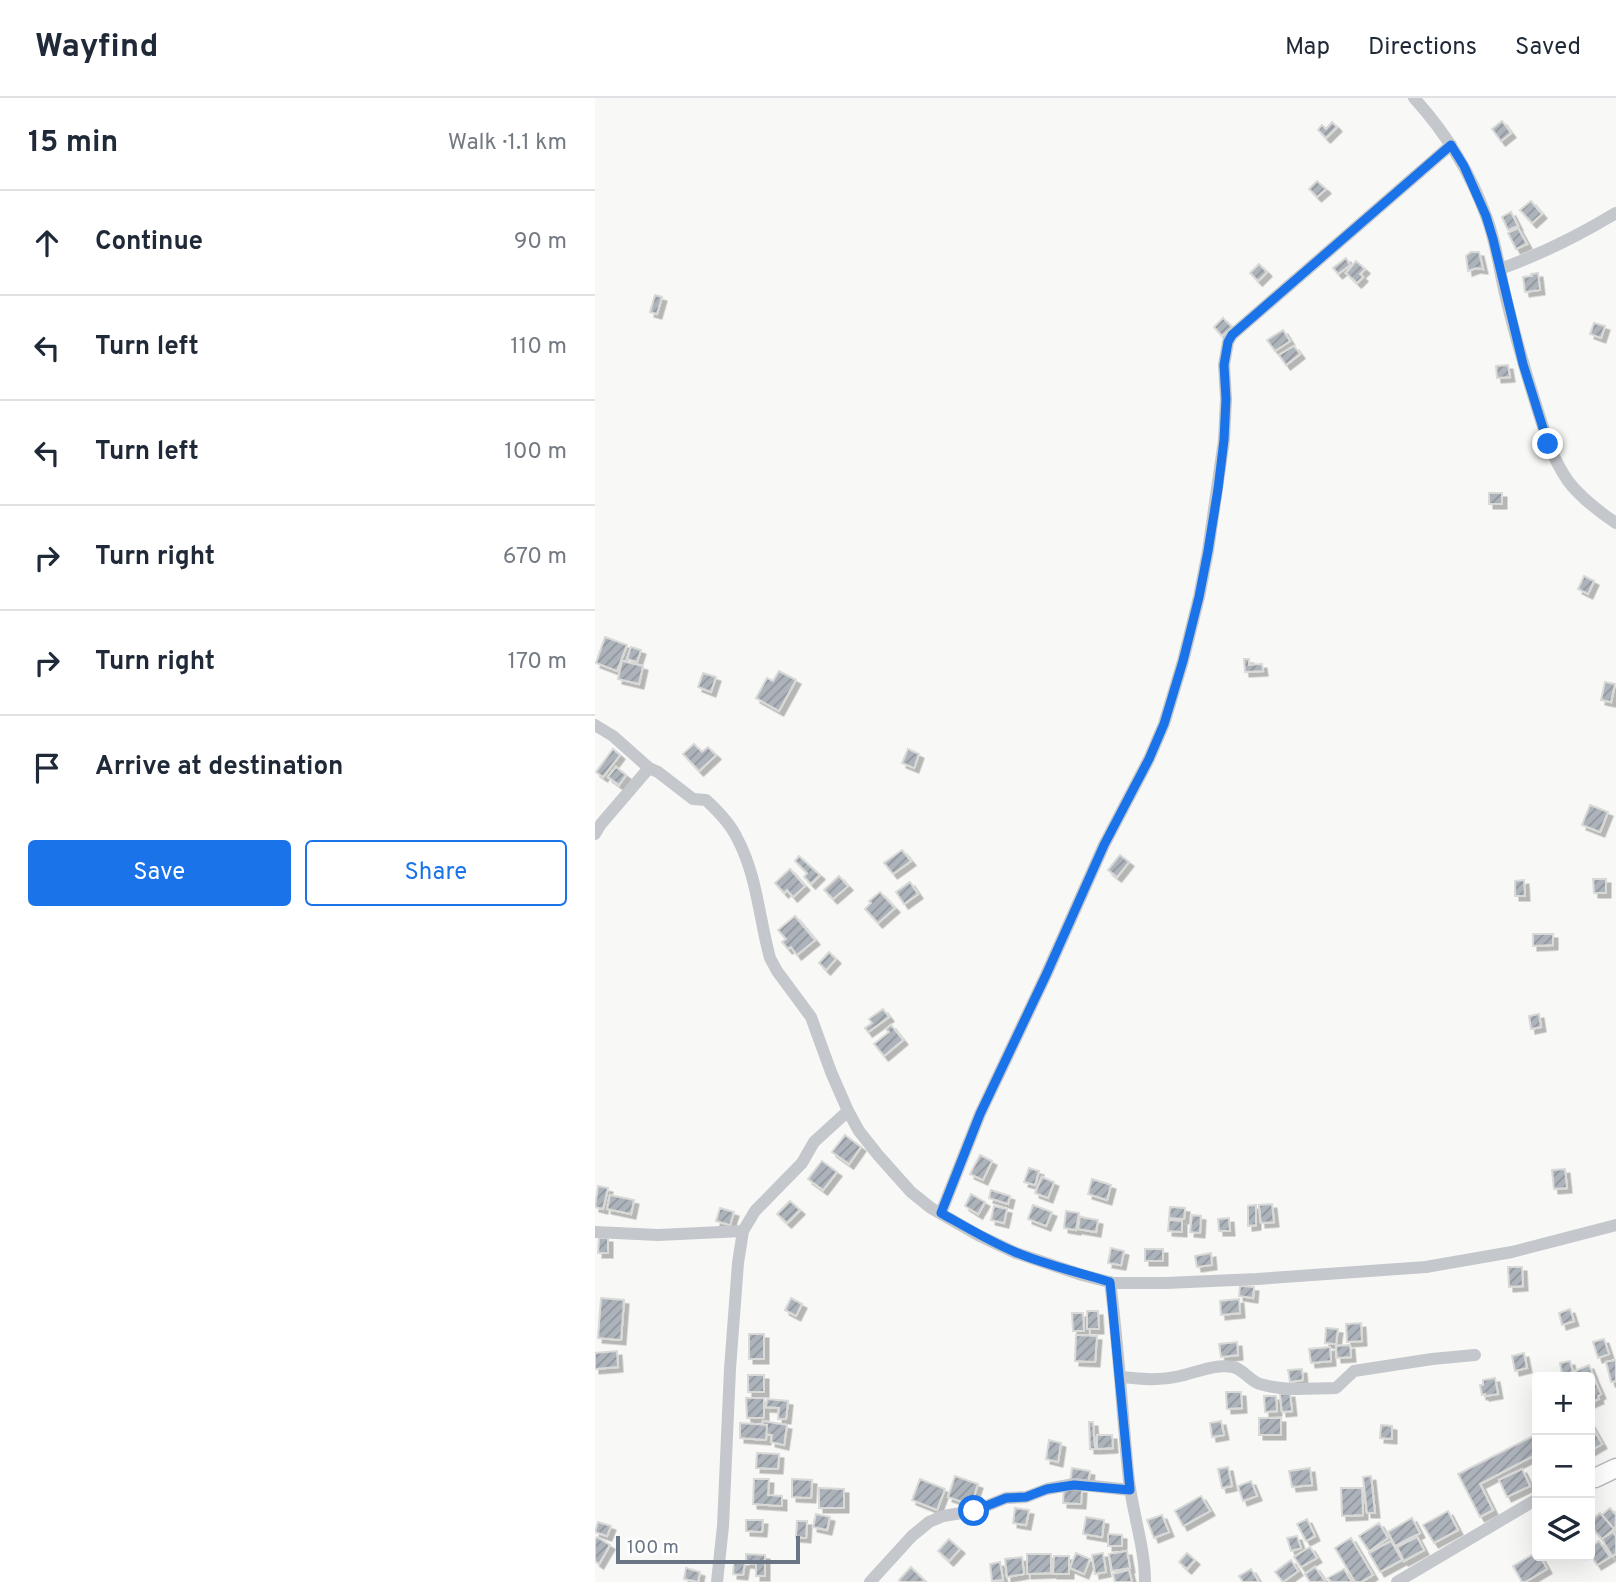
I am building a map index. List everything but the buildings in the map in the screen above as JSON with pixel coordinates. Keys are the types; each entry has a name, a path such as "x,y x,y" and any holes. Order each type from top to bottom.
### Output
{"main road":[{"path":"1595,1478 1616,1468"},
{"path":"1595,1480 1616,1486"}],"street":[{"path":"1414,98 1430,115 1464,166 1486,216 1523,364 1556,461 1576,491 1616,523"},
{"path":"941,1213 980,1114 1104,845 1149,759 1164,724 1199,597 1218,489 1224,440 1224,365 1228,342 1232,335 1451,145"},
{"path":"1500,269 1565,243 1616,213"},
{"path":"595,725 693,799 706,800 725,819 737,837 756,891 771,958 777,971 811,1017 831,1072 859,1131 893,1174 919,1200 978,1235 1016,1253 1111,1283 1166,1283 1426,1267 1512,1252 1616,1225"},
{"path":"595,834 649,768"},
{"path":"717,1582 723,1526 730,1368 743,1231 755,1211 802,1163 814,1142 848,1111"},
{"path":"595,1232 657,1235 743,1231"},
{"path":"1111,1283 1130,1490 1145,1582"},
{"path":"1120,1377 1163,1379 1199,1369 1237,1367 1256,1383 1287,1390 1336,1388 1354,1371 1475,1354"},
{"path":"870,1582 912,1536 929,1522 943,1516 974,1511 1006,1498 1026,1497 1047,1489 1074,1485 1130,1490"},
{"path":"1397,1582 1532,1502"}],"route":[{"path":"974,1511 1006,1498 1026,1497 1047,1489 1074,1485 1130,1490 1110,1282 1016,1253 941,1213 980,1114 1104,845 1149,759 1164,724 1199,597 1218,489 1224,440 1224,365 1228,342 1232,335 1451,145 1464,166 1486,216 1523,364 1548,444"}]}
